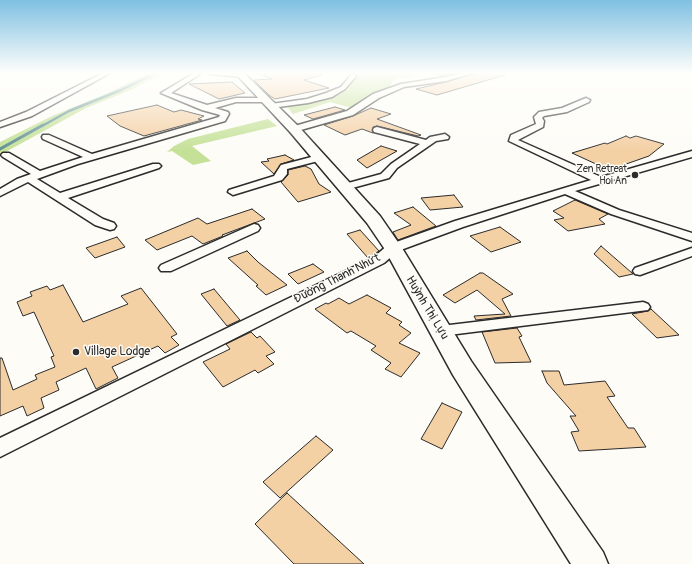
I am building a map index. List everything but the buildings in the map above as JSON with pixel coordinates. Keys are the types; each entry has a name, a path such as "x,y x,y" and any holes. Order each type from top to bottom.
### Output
{"street":[{"path":"0,125 30,114 59,98"},
{"path":"0,193 34,177 91,157 222,119 226,115 179,98"},
{"name":"Huỳnh Thị Lựu","path":"264,98 294,129 374,220 393,248 466,374 591,564"},
{"path":"205,108 236,100 268,103 308,101 317,98"},
{"path":"294,129 350,113 372,98"},
{"path":"586,100 564,110 542,114 538,117 540,125 514,137 513,141 600,180"},
{"path":"377,130 427,143"},
{"path":"46,137 91,157"},
{"path":"346,187 385,176 394,166 433,139 446,137"},
{"name":"Đường Thanh Nhứt","path":"0,448 379,260 393,248 458,224 566,192 600,180 692,154"},
{"path":"6,155 59,197 99,222 110,226"},
{"path":"233,192 278,178 282,174 282,168 284,167 319,158"},
{"path":"59,197 156,166"},
{"path":"566,192 615,212 692,237"},
{"path":"166,268 254,228"},
{"path":"640,271 692,252"},
{"path":"441,331 643,307"}],"green space":[{"path":"95,98 110,98 86,108 0,155 0,142 52,116"},
{"path":"315,98 372,98 361,105 349,107 330,102 293,114 285,104"},
{"path":"268,119 277,126 192,146 211,161 193,165 172,151 167,152 174,146 188,139"}],"waterway":[{"path":"42,126 69,111 100,98"},
{"path":"0,149 43,125"}],"place":[{"name":"Zen Retreat Hoi An","path":"635,175"},
{"name":"Village Lodge","path":"76,352"}]}
